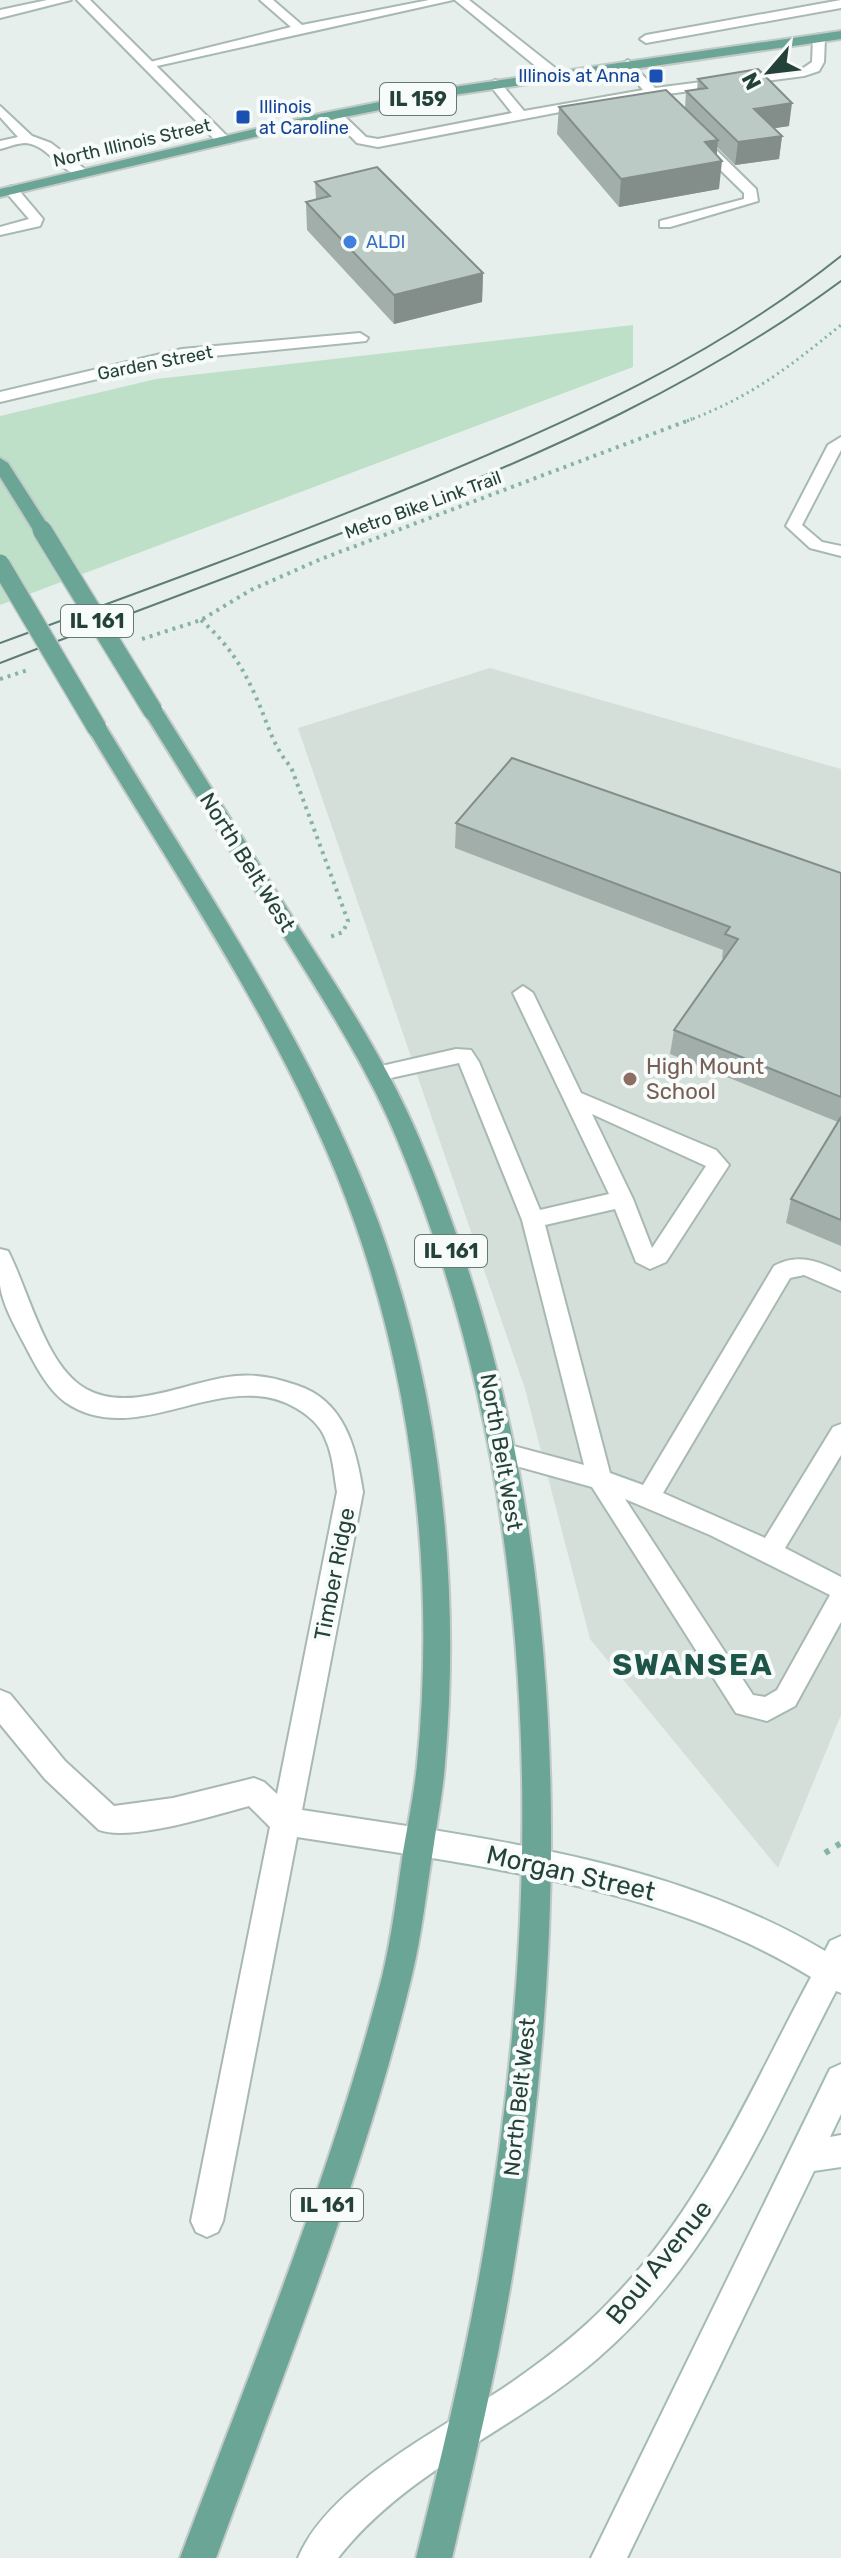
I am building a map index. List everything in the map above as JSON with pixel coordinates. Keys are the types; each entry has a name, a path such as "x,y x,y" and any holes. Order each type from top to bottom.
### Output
{"main road":[{"name":"North Illinois Street","path":"6,191 336,115 495,84 841,35"},
{"name":"North Belt West","path":"0,463 349,1021 377,1074 435,1203 495,1398 523,1575 530,1657 535,1766 530,1989 516,2148 503,2236 465,2429 434,2558"},
{"name":"IL 161","path":"0,564 272,1022 339,1156 388,1294 411,1381 434,1555 436,1676 432,1760 398,1972 348,2146 198,2558"}],"street":[{"path":"0,14 65,0"},
{"path":"83,0 223,140"},
{"path":"461,0 554,74"},
{"name":"Garden Street","path":"0,397 182,354 360,338"},
{"name":"Timber Ridge","path":"0,1258 53,1374 76,1395 101,1407 139,1408 229,1384 275,1386 314,1404 343,1440 350,1492 207,2221"},
{"path":"0,1703 55,1770 109,1820 173,1812 254,1791 284,1821"},
{"name":"Morgan Street","path":"284,1821 535,1860 666,1895 748,1926 837,1967"},
{"name":"Boul Avenue","path":"316,2558 330,2537 394,2479 465,2429 542,2381 624,2311 679,2246 724,2181 837,1967"},
{"path":"609,2558 841,2080"},
{"path":"804,2156 841,2151"}],"lane":[{"path":"266,0 300,29"},
{"path":"148,64 300,29 447,0"},
{"path":"646,39 841,4"},
{"path":"336,115 362,140 378,143 651,92 804,72 815,68 818,62 819,38"},
{"path":"628,64 672,115"},
{"path":"495,84 520,115"},
{"path":"0,110 27,139 46,146 81,173"},
{"path":"665,224 751,201 751,192 694,137"},
{"path":"0,145 27,139"},
{"path":"0,231 35,223 36,219 6,191"},
{"path":"841,442 836,445 794,526 816,545 841,551"},
{"path":"523,993 622,1199 644,1256 650,1260 658,1256 718,1165 709,1156 574,1098"},
{"path":"377,1074 464,1055 469,1062 533,1220 599,1478 745,1705 767,1709 786,1698 841,1598"},
{"path":"533,1220 622,1199"},
{"path":"649,1495 782,1272 791,1265 802,1265 841,1282"},
{"path":"770,1552 841,1434"},
{"path":"506,1454 555,1464 649,1495 841,1589"}],"path":[{"name":"Metro Bike Link Trail","path":"131,642 201,620 282,575 732,404 787,369 841,325"},
{"path":"201,620 224,640 247,676 278,753 291,767 348,921 343,932 302,948"},
{"path":"0,679 30,669"},
{"path":"825,1853 841,1843"}],"shaded area":[{"name":"High Mount School","path":"490,668 841,769 841,1715 778,1868 590,1639 525,1389 298,728"}],"green space":[{"path":"633,325 633,367 0,605 0,416 156,379"}],"building":[{"path":"758,69 792,103 754,109 782,136 738,142 686,91 707,88 698,79"},
{"path":"666,90 718,140 705,142 722,161 621,179 559,107"},
{"path":"377,167 483,273 394,295 306,202 330,196 315,182"},
{"name":"High Mount School","path":"512,758 841,873 841,1097 674,1030 738,939 725,934 730,927 456,823"},
{"path":"841,1117 841,1220 791,1199"}],"tram line":[{"path":"0,643 320,523 535,434 694,355 744,325 841,256"},
{"path":"0,663 337,535 563,441 678,384 788,318 841,281"}],"place":[{"name":"Illinois at Anna","path":"656,76"},
{"name":"Illinois at Caroline","path":"243,117"},
{"name":"ALDI","path":"350,242"},
{"name":"High Mount School","path":"630,1079"}],"district":[{"name":"SWANSEA","path":"693,1665"}]}
